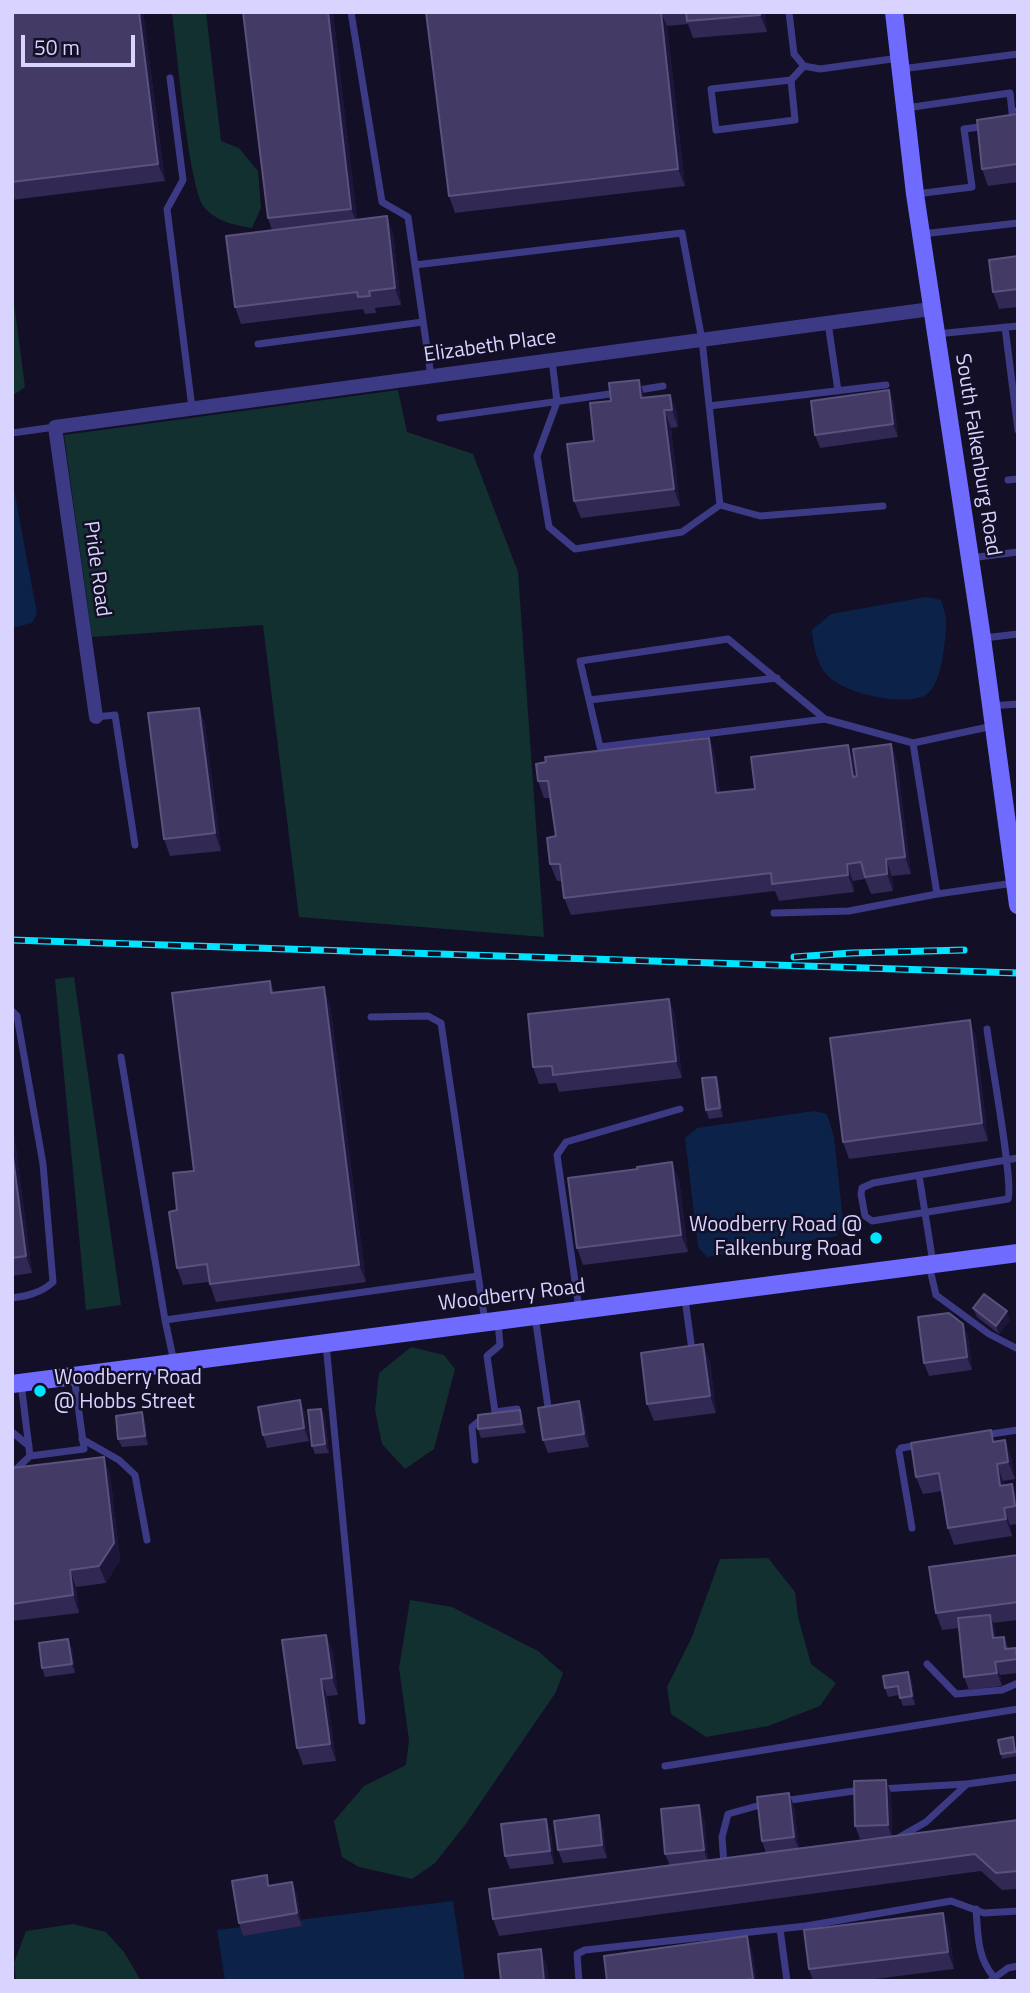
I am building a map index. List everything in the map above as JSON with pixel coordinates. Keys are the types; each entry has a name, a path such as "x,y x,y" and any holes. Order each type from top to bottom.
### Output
{"street":[{"name":"South Falkenburg Road","path":"894,12 915,194 982,638 1018,905"},
{"name":"Elizabeth Place","path":"55,427 931,309"},
{"name":"Pride Road","path":"55,427 96,718"},
{"name":"Woodberry Road","path":"17,1383 1018,1253"}],"lane":[{"path":"351,12 382,202 408,217 431,376"},
{"path":"789,12 794,54 804,66 820,69 1018,54"},
{"path":"791,80 795,120 716,130 711,89 791,80 804,66"},
{"path":"170,78 183,180 167,209 192,409"},
{"path":"906,108 1010,93 1014,122 964,129 972,187 915,194"},
{"path":"921,234 1018,223"},
{"path":"415,265 682,233 702,340 720,505"},
{"path":"258,344 423,322"},
{"path":"828,323 838,391"},
{"path":"935,334 1018,326"},
{"path":"1005,327 1018,430"},
{"path":"552,360 557,402 537,456 549,527 575,549 682,532 720,505"},
{"path":"709,406 886,385"},
{"path":"440,418 663,386"},
{"path":"12,433 55,427"},
{"path":"1008,480 1018,479"},
{"path":"720,505 760,516 883,506"},
{"path":"970,558 1018,552"},
{"path":"982,638 1018,634"},
{"path":"825,719 728,639 580,661 600,747 825,719 913,743 994,726"},
{"path":"589,700 776,678"},
{"path":"991,706 1018,704"},
{"path":"96,718 115,715 135,845"},
{"path":"913,743 937,894"},
{"path":"774,914 849,911 1016,882"},
{"path":"12,1011 17,1016 43,1164 53,1282 28,1296 12,1298"},
{"path":"371,1017 428,1016 441,1023 478,1276 500,1345 487,1356 494,1409 495,1412 517,1409"},
{"path":"987,1028 1006,1160 1010,1192 1007,1199 872,1221 864,1216 861,1194 862,1188 867,1184 1006,1160 1018,1158"},
{"path":"121,1056 174,1363"},
{"path":"579,1310 557,1155 560,1147 566,1142 680,1109"},
{"path":"919,1175 936,1295 989,1334 1018,1349"},
{"path":"165,1320 478,1276"},
{"path":"684,1296 691,1343"},
{"path":"535,1316 548,1407"},
{"path":"326,1343 362,1721"},
{"path":"12,1473 30,1456 84,1449 74,1376"},
{"path":"17,1383 30,1456"},
{"path":"475,1460 472,1427 494,1409"},
{"path":"971,1437 1018,1430"},
{"path":"12,1432 29,1446"},
{"path":"82,1439 119,1460 135,1475 147,1540"},
{"path":"912,1528 899,1451 901,1448 932,1443"},
{"path":"927,1664 956,1694 1002,1690 1018,1683"},
{"path":"665,1766 1018,1709"},
{"path":"724,1866 722,1837 728,1814 757,1805 858,1791 967,1784 1018,1777"},
{"path":"894,1841 926,1822 967,1784"},
{"path":"711,1867 737,1864"},
{"path":"579,1981 577,1954 584,1950 780,1929 951,1901 984,1913 1018,1911"},
{"path":"976,1909 981,1955 992,1979 1007,1968 1018,1966"},
{"path":"780,1929 787,1981"}],"green space":[{"path":"172,12 206,12 221,141 239,148 258,171 261,208 252,228 232,224 214,216 204,207 198,195 188,146"},
{"path":"12,288 25,387 12,396"},
{"path":"398,390 407,432 473,454 518,572 544,937 299,917 263,625 92,637 64,435"},
{"path":"74,977 121,1305 86,1310 55,979"},
{"path":"411,1347 444,1355 455,1369 434,1449 405,1469 382,1444 375,1410 379,1373"},
{"path":"768,1558 795,1592 798,1617 811,1664 836,1683 820,1706 768,1726 706,1737 671,1714 667,1687 692,1637 720,1559"},
{"path":"410,1600 452,1607 538,1651 563,1673 556,1692 465,1825 435,1863 412,1879 359,1867 342,1857 334,1821 364,1786 406,1765 409,1740 399,1668"},
{"path":"73,1924 106,1932 124,1952 141,1981 16,1981 14,1963 26,1931"}],"water":[{"path":"12,478 37,614 32,623 12,628"},
{"path":"926,597 941,600 946,621 939,674 930,691 924,696 902,700 860,693 835,682 827,675 816,654 812,630 831,614"},
{"path":"814,1111 827,1114 834,1137 843,1220 837,1236 707,1257 698,1247 685,1138 697,1128"},
{"path":"453,1901 465,1981 225,1981 217,1930"}],"building":[{"path":"12,12 139,12 158,164 12,182"},
{"path":"243,12 328,12 351,209 268,218"},
{"path":"426,12 661,12 678,169 449,196"},
{"path":"686,12 760,12 760,15 687,21"},
{"path":"1018,108 1018,166 982,169 977,120 1017,114"},
{"path":"387,216 395,288 369,291 370,296 358,297 357,292 235,307 226,236"},
{"path":"1018,256 1018,289 993,292 989,260"},
{"path":"639,380 641,398 670,395 672,410 664,410 674,489 574,501 567,444 594,441 590,403 611,401 609,383"},
{"path":"889,390 893,424 815,435 811,401"},
{"path":"199,708 215,833 164,839 148,713"},
{"path":"709,738 716,793 755,789 751,757 848,745 853,777 857,776 853,749 891,744 905,857 886,859 887,874 865,877 861,862 847,864 848,875 772,884 771,873 564,898 560,864 550,864 547,838 556,836 548,781 538,781 536,764 546,762 545,757"},
{"path":"270,981 271,993 324,987 359,1265 210,1284 207,1264 177,1268 169,1212 177,1210 173,1173 194,1171 172,993"},
{"path":"669,999 676,1061 553,1075 552,1066 533,1067 528,1014"},
{"path":"970,1020 982,1123 843,1142 830,1038"},
{"path":"716,1077 720,1108 706,1110 702,1078"},
{"path":"12,1150 26,1256 12,1258"},
{"path":"672,1162 681,1235 577,1248 568,1178"},
{"path":"984,1294 1007,1311 996,1326 973,1308"},
{"path":"949,1313 963,1324 967,1357 924,1363 918,1317"},
{"path":"703,1344 710,1396 647,1404 641,1353"},
{"path":"300,1400 304,1428 263,1435 258,1407"},
{"path":"579,1401 584,1434 543,1440 538,1408"},
{"path":"321,1409 325,1444 312,1446 308,1410"},
{"path":"520,1410 522,1424 478,1429 478,1415"},
{"path":"142,1412 145,1436 118,1439 116,1416"},
{"path":"991,1430 993,1442 1005,1440 1008,1462 997,1464 1000,1486 1012,1484 1015,1506 1004,1508 1006,1519 948,1528 939,1473 916,1477 911,1443"},
{"path":"104,1457 114,1543 99,1566 70,1570 73,1595 12,1604 12,1468"},
{"path":"1018,1555 1018,1602 936,1613 929,1567"},
{"path":"990,1615 993,1638 1004,1637 1005,1649 1016,1648 1017,1659 995,1662 997,1673 964,1677 958,1618"},
{"path":"326,1635 332,1678 321,1679 330,1744 297,1748 282,1640"},
{"path":"68,1639 72,1664 42,1668 39,1643"},
{"path":"908,1672 912,1696 900,1698 898,1686 885,1688 883,1676"},
{"path":"1013,1737 1015,1752 1001,1754 998,1740"},
{"path":"886,1780 888,1825 855,1826 854,1781"},
{"path":"789,1793 794,1837 762,1841 757,1797"},
{"path":"699,1805 704,1850 665,1854 661,1809"},
{"path":"599,1815 602,1845 558,1850 554,1821"},
{"path":"546,1819 550,1851 505,1856 501,1824"},
{"path":"1018,1820 1018,1871 996,1873 975,1854 493,1919 489,1889"},
{"path":"267,1875 268,1886 292,1882 297,1913 239,1923 232,1881"},
{"path":"943,1913 948,1952 809,1969 804,1930"},
{"path":"747,1936 753,1979 607,1981 604,1956"},
{"path":"541,1949 544,1981 501,1981 498,1954"}],"railway":[{"path":"12,940 1018,973"},
{"path":"794,957 964,950"}],"place":[{"name":"Woodberry Road @ Falkenburg Road","path":"876,1238"},
{"name":"Woodberry Road @ Hobbs Street","path":"40,1391"}]}
